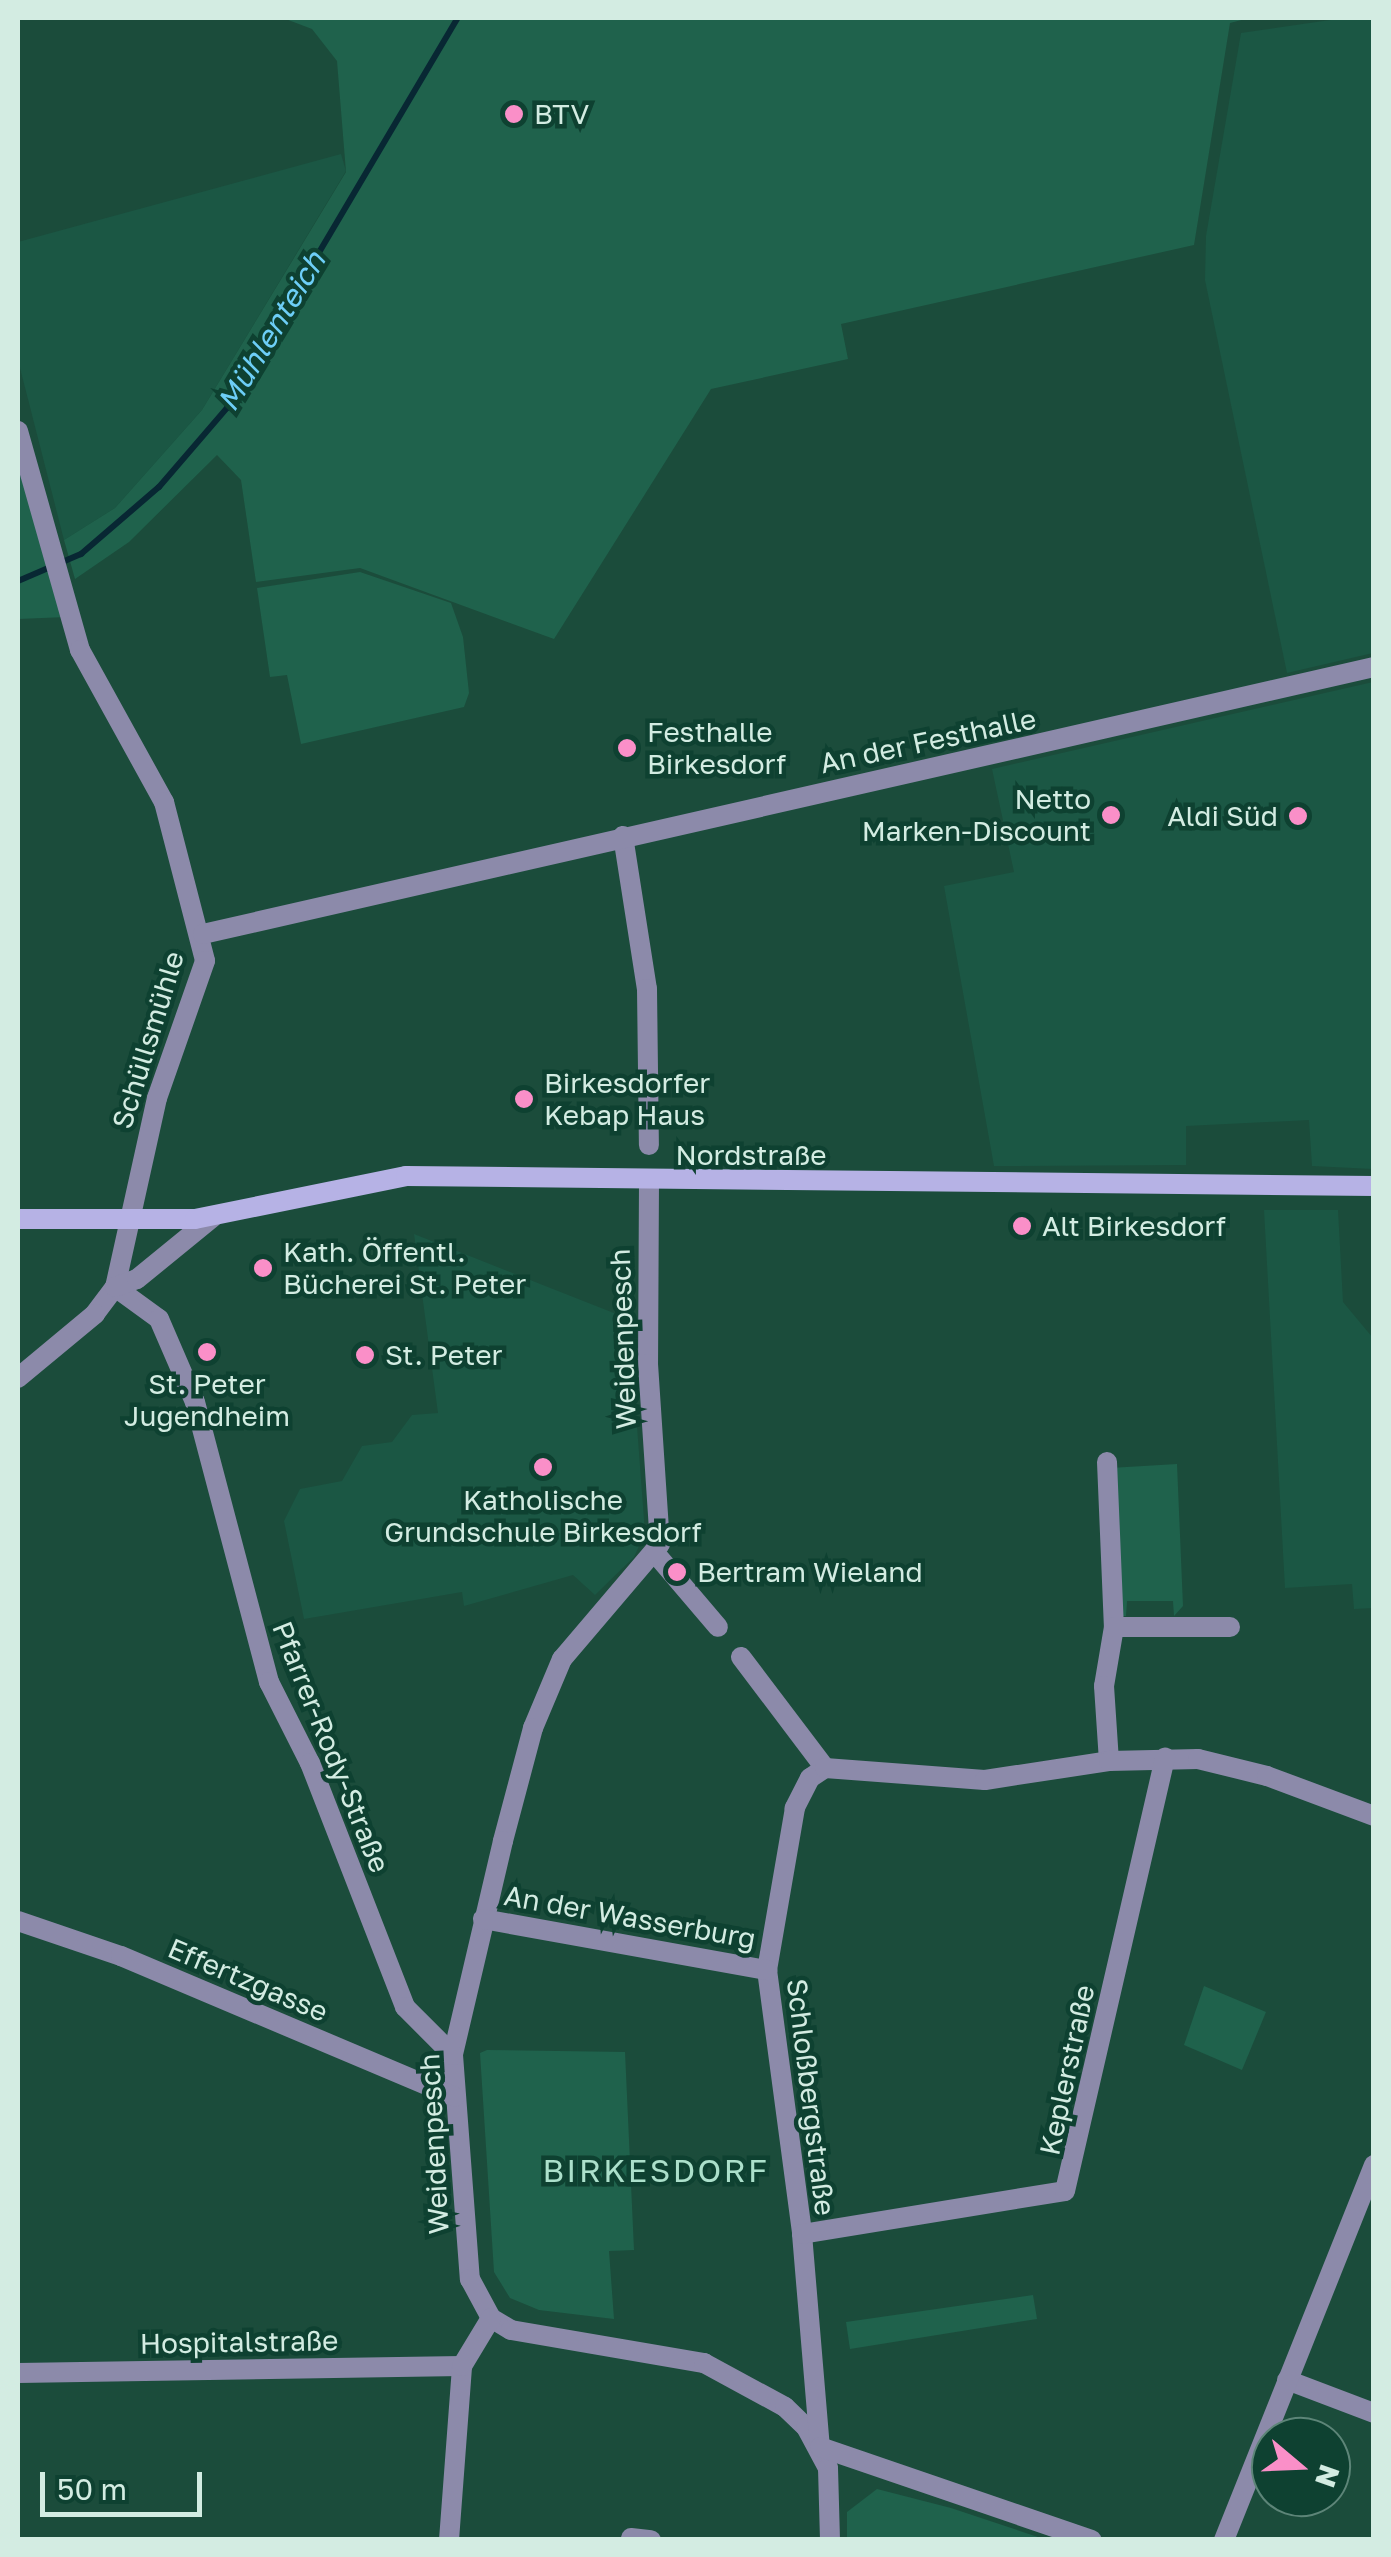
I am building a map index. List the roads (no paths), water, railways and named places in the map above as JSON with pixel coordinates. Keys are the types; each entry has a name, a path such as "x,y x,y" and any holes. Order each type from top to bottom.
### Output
{"street":[{"name":"Schüllsmühle","path":"18,432 60,583 97,688 164,802 202,934 202,977 157,1098 115,1287"},
{"name":"An der Festhalle","path":"202,934 1374,667"},
{"name":"Nordstraße","path":"624,836 647,989 649,1146"},
{"name":"Nordstraße","path":"18,1219 213,1217 389,1177 1374,1186"},
{"name":"Weidenpesch","path":"491,2318 470,2280 453,2055 483,1919 546,1692 581,1631 655,1553 662,1522 648,1364 649,1181"},
{"path":"18,1378 95,1314 115,1287 137,1279 213,1217"},
{"name":"Pfarrer-Rody-Straße","path":"115,1287 159,1319 202,1419 269,1682 310,1763 405,2007 453,2055"},
{"path":"1106,1462 1114,1627 1104,1686 1108,1761"},
{"path":"655,1553 718,1627"},
{"path":"1114,1627 1230,1628"},
{"path":"741,1656 825,1768 985,1780 1108,1761 1165,1757 1267,1776 1374,1816"},
{"name":"Keplerstraße","path":"802,2234 1065,2191 1165,1757"},
{"name":"Schloßbergstraße","path":"820,2447 802,2234 766,1970 795,1808 810,1778 825,1768"},
{"name":"An der Wasserburg","path":"483,1919 766,1970"},
{"name":"Effertzgasse","path":"18,1922 122,1956 454,2096"},
{"path":"1224,2540 1373,2170"},
{"path":"449,2540 462,2366 491,2318 531,2334 639,2347 704,2364 766,2394 820,2447 828,2468 830,2540"},
{"name":"Hospitalstraße","path":"18,2374 462,2366"},
{"path":"1287,2380 1374,2413"},
{"path":"820,2447 1091,2540"}],"waterway":[{"name":"Mühlenteich","path":"18,581 81,554 159,487 227,408 458,18"}],"place":[{"name":"BTV","path":"514,114"},
{"name":"Festhalle Birkesdorf","path":"627,748"},
{"name":"Netto Marken-Discount","path":"1111,815"},
{"name":"Aldi Süd","path":"1298,816"},
{"name":"Birkesdorfer Kebap Haus","path":"524,1099"},
{"name":"Alt Birkesdorf","path":"1022,1226"},
{"name":"Kath. Öffentl. Bücherei St. Peter","path":"263,1268"},
{"name":"St. Peter Jugendheim","path":"207,1352"},
{"name":"St. Peter","path":"365,1355"},
{"name":"Katholische Grundschule Birkesdorf","path":"543,1467"},
{"name":"Bertram Wieland","path":"677,1572"}],"district":[{"name":"BIRKESDORF","path":"656,2170"}]}
